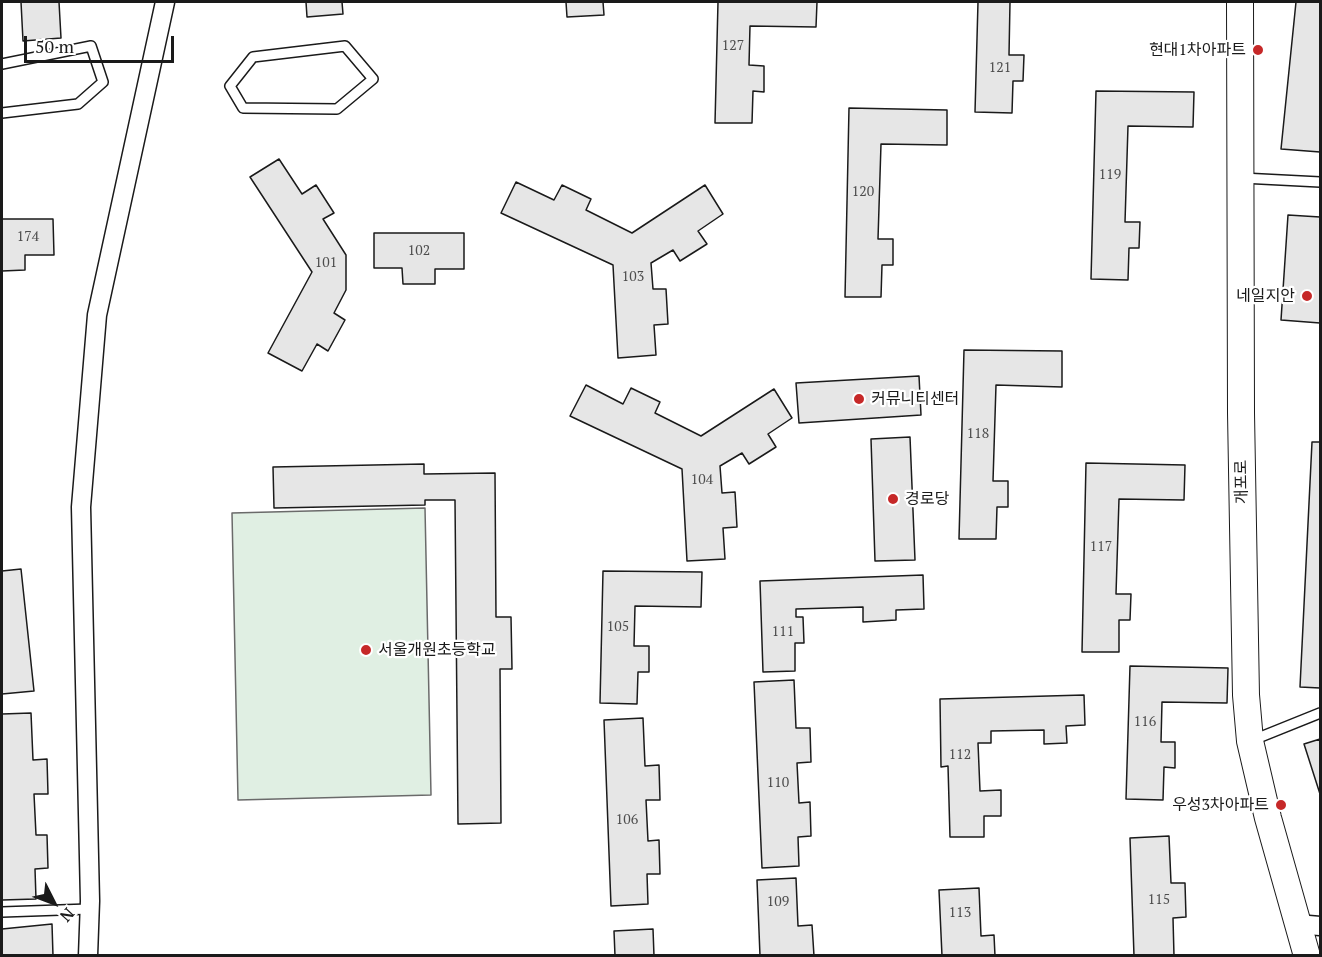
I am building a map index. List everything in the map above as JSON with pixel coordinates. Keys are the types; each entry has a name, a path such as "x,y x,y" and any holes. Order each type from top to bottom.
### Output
{"street":[{"path":"88,956 81,507 97,315 165,2"},
{"name":"개포로","path":"1239,2 1241,424 1246,694 1250,741 1268,819 1309,925 1306,956"}],"lane":[{"path":"2,64 91,46 103,82 78,104 2,113"},
{"path":"345,46 373,79 337,109 243,108 230,86 253,57 345,46"},
{"path":"1240,178 1320,182"},
{"path":"1250,741 1320,713"},
{"path":"2,912 89,909"}],"green space":[{"path":"425,508 431,795 238,800 232,513"}],"building":[{"path":"21,2 59,2 61,38 23,41"},
{"path":"306,2 342,2 343,14 307,17"},
{"path":"566,2 603,2 604,15 567,17"},
{"path":"718,2 817,2 816,27 750,26 749,65 764,66 764,92 753,91 752,123 715,123"},
{"path":"978,2 1010,2 1009,55 1024,55 1023,81 1013,81 1012,113 975,112"},
{"path":"1296,2 1320,2 1320,152 1281,149"},
{"path":"1096,91 1194,92 1193,127 1128,126 1125,222 1140,222 1139,248 1129,248 1128,280 1091,279"},
{"path":"849,108 947,110 947,145 881,144 878,239 893,239 893,265 882,265 881,297 845,297"},
{"path":"279,159 302,194 316,185 334,213 323,219 346,255 346,290 334,313 345,320 328,351 317,344 302,371 268,353 312,272 250,177"},
{"path":"516,182 554,200 562,185 591,199 586,210 632,233 705,185 723,214 698,231 707,244 680,261 673,250 651,263 653,289 666,289 668,324 654,325 656,355 618,358 613,265 501,213"},
{"path":"1288,215 1320,217 1320,323 1281,320"},
{"path":"2,219 53,219 54,255 25,255 25,270 2,271"},
{"path":"374,233 464,233 464,269 435,269 435,284 403,284 402,268 374,268"},
{"path":"964,350 1062,351 1062,387 996,385 993,481 1008,481 1008,507 997,507 996,539 959,539"},
{"name":"커뮤니티센터","path":"919,376 921,415 799,423 796,383"},
{"path":"586,385 623,404 631,388 660,402 655,413 701,436 774,389 792,418 768,434 776,447 749,464 742,453 720,466 722,493 735,492 737,527 723,528 725,559 687,561 682,469 570,416"},
{"name":"경로당","path":"910,437 915,560 875,561 871,439"},
{"path":"1312,442 1320,442 1320,688 1300,687"},
{"path":"1086,463 1185,465 1184,500 1119,499 1116,594 1131,594 1130,620 1119,620 1119,652 1082,652"},
{"path":"424,464 424,474 495,473 496,617 511,617 512,669 500,669 501,823 458,824 455,500 425,500 425,505 274,508 273,467"},
{"path":"21,569 34,691 2,694 2,571"},
{"path":"603,571 702,572 701,607 635,606 634,646 649,646 649,672 638,672 637,704 600,703"},
{"path":"923,575 924,609 896,610 896,620 863,622 863,607 796,609 796,617 803,617 804,643 795,643 795,671 763,672 760,581"},
{"path":"1130,666 1228,668 1227,703 1162,702 1161,742 1175,742 1175,768 1164,767 1163,800 1126,799"},
{"path":"794,680 796,728 810,728 811,762 797,763 799,803 810,802 811,836 798,837 799,866 762,868 754,682"},
{"path":"1084,695 1085,725 1066,726 1067,743 1044,744 1044,730 991,731 991,743 978,743 980,791 1001,790 1001,816 984,816 984,837 950,837 948,766 941,767 940,699"},
{"path":"31,713 33,760 47,759 48,794 34,794 36,835 47,835 48,868 35,869 36,899 2,900 2,714"},
{"path":"643,718 645,766 659,765 660,800 646,800 648,841 659,840 660,874 647,874 648,904 611,906 604,720"},
{"path":"1320,739 1320,794 1304,744"},
{"path":"1169,836 1171,883 1185,883 1186,917 1173,918 1174,956 1134,956 1130,838"},
{"path":"796,878 798,926 812,925 814,956 760,956 757,880"},
{"path":"979,888 981,936 994,935 995,956 942,956 939,890"},
{"path":"52,924 53,956 2,956 2,929"},
{"path":"653,929 654,956 615,956 614,931"}],"place":[{"name":"현대1차아파트","path":"1258,50"},
{"name":"네일지안","path":"1307,296"},
{"name":"커뮤니티센터","path":"859,399"},
{"name":"경로당","path":"893,499"},
{"name":"서울개원초등학교","path":"366,650"},
{"name":"우성3차아파트","path":"1281,805"}]}
